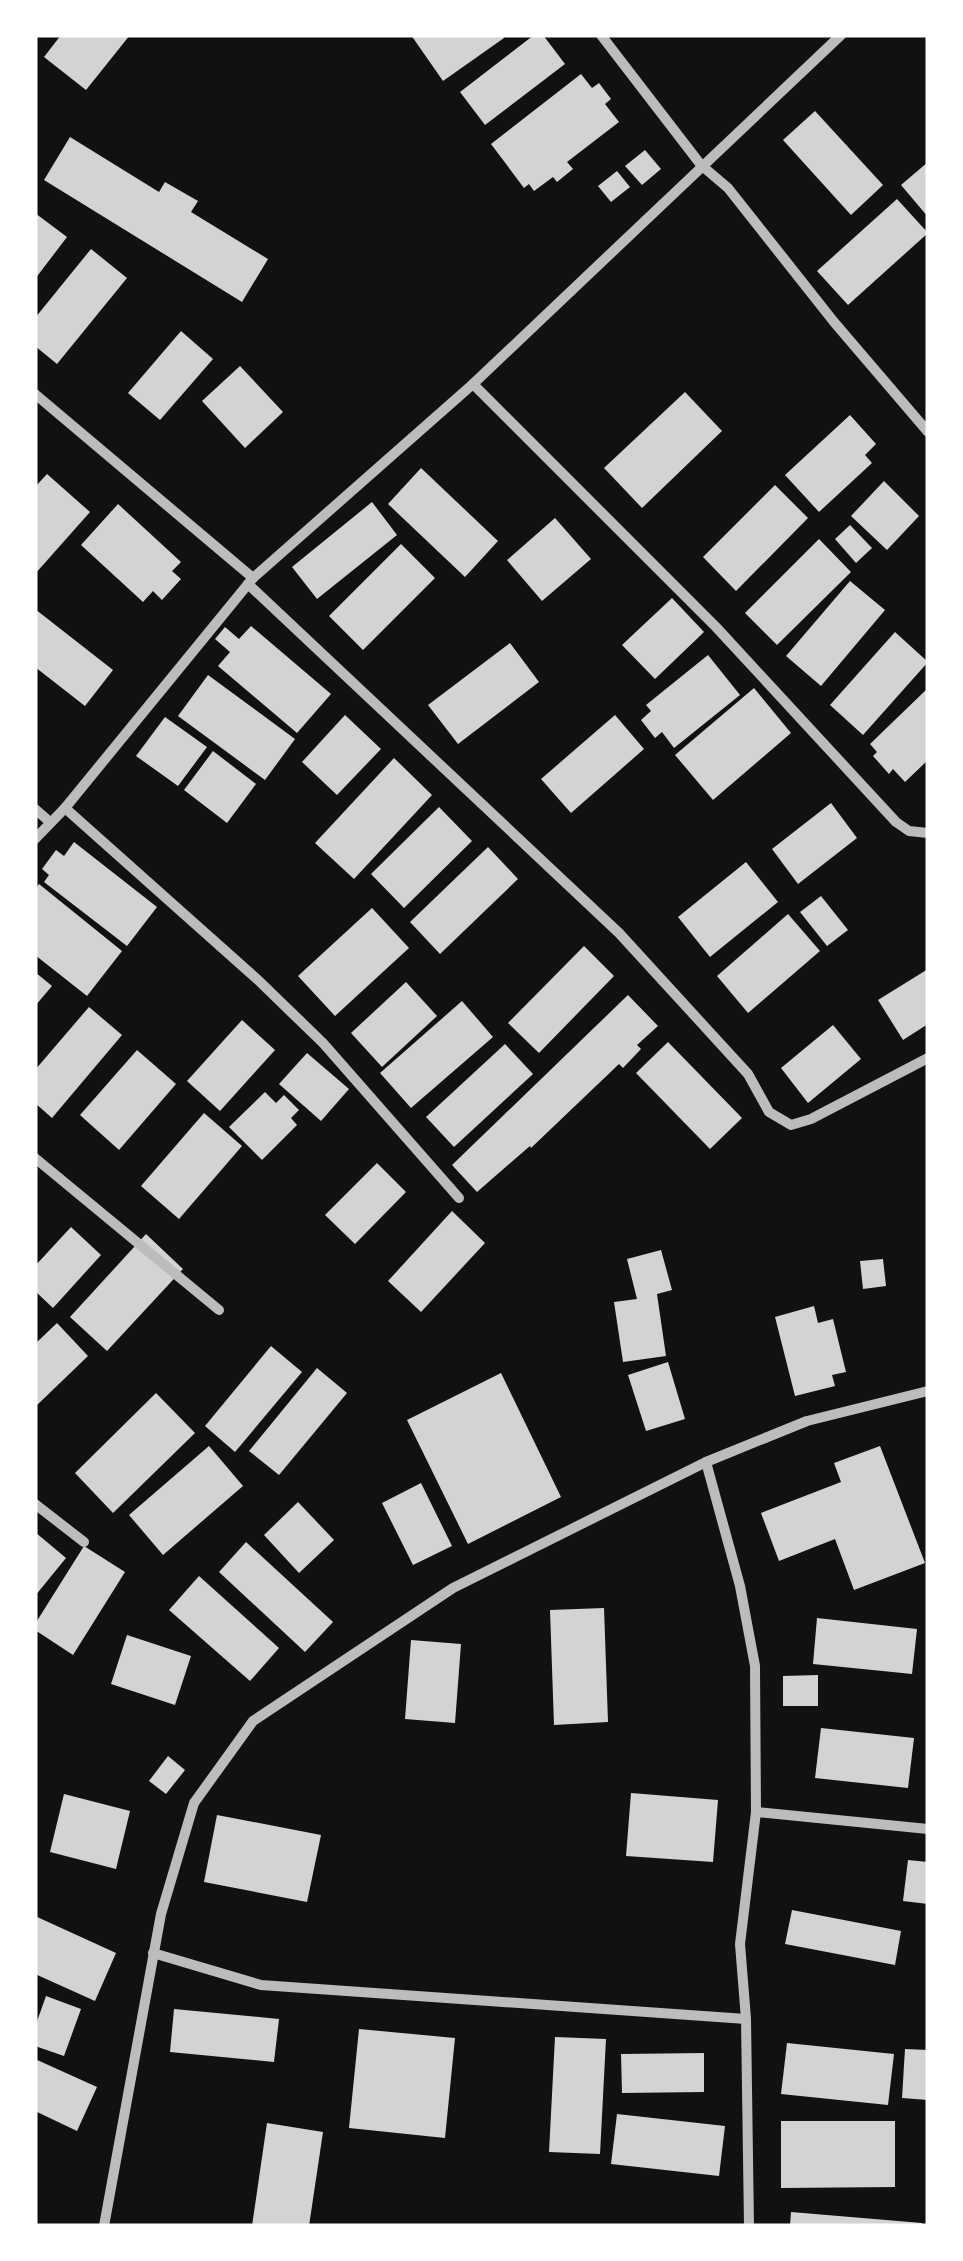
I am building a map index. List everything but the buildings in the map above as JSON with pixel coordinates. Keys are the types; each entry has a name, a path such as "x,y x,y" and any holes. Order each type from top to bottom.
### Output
{"street":[{"path":"601,35 701,165 728,188 928,432"},
{"path":"35,839 65,808 250,581 472,384 841,35"},
{"path":"472,384 716,627 896,822 909,831 928,833"},
{"path":"35,394 250,581 618,932 748,1074 769,1112 791,1124 811,1119 928,1058"},
{"path":"65,808 323,1042 458,1198"},
{"path":"35,809 50,822"},
{"path":"35,1158 219,1310"},
{"path":"104,2226 160,1914 194,1803 253,1721 453,1588 706,1462 807,1421 928,1390"},
{"path":"706,1462 740,1586 754,1666 756,1812 740,1944 746,2019 749,2226"},
{"path":"35,1504 84,1542"},
{"path":"756,1812 928,1829"},
{"path":"153,1953 261,1985 746,2019"}]}
